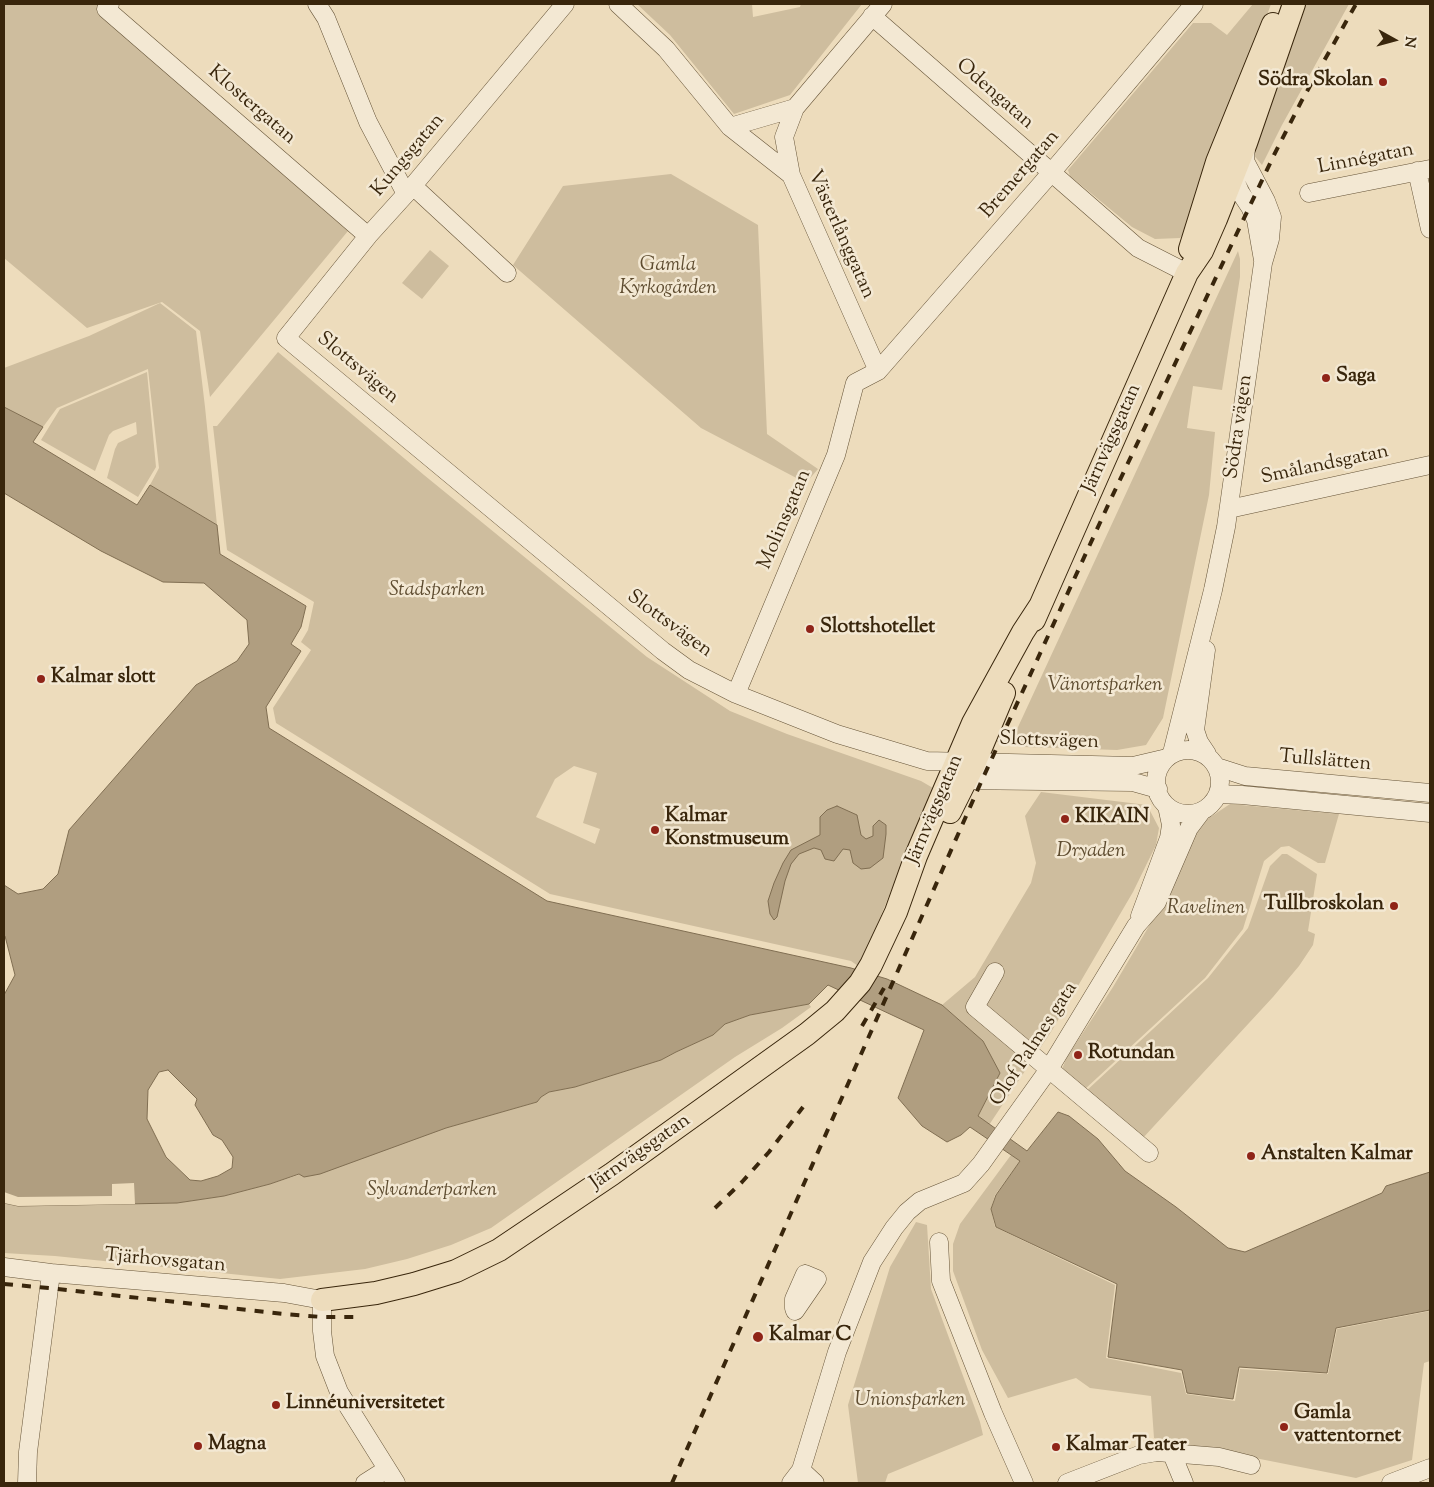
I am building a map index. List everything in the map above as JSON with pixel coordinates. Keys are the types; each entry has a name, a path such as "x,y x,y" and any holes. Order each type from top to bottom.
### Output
{"main road":[{"name":"Södra vägen","path":"1244,98 1279,4"},
{"name":"Södra vägen","path":"1246,143 1294,4"},
{"name":"Järnvägsgatan","path":"1187,272 1190,247 1200,213 1217,162 1244,98"},
{"name":"Järnvägsgatan","path":"322,1300 414,1284 456,1270 499,1250 612,1174 807,1034 845,1001 872,965 896,912 927,863 961,771 1040,606 1187,272 1202,251 1246,143"}],"street":[{"path":"317,4 326,18 368,122 409,190 507,273"},
{"name":"Kungsgatan","path":"286,338 368,236 565,4"},
{"name":"Västerlånggatan","path":"618,4 666,49 730,127 792,175 878,371"},
{"name":"Bremergatan","path":"878,371 1051,173 1194,4"},
{"name":"Klostergatan","path":"108,6 368,236"},
{"path":"792,175 784,138 795,108 878,10"},
{"name":"Odengatan","path":"878,10 1051,173 1138,248 1187,272"},
{"name":"Södra vägen","path":"1244,98 1230,144 1229,163 1233,177 1256,220 1263,263"},
{"path":"730,127 795,108"},
{"name":"Södra vägen","path":"1169,756 1213,590 1229,509 1263,263 1270,239 1272,217 1266,201 1245,161 1246,143"},
{"path":"1424,170 1430,230"},
{"name":"Linnégatan","path":"1310,193 1424,170"},
{"name":"Slottsvägen","path":"286,338 663,651 689,670 736,694 837,734 961,771 1133,782 1158,789"},
{"name":"Molinsgatan","path":"736,694 836,455 855,383 878,371"},
{"name":"Smålandsgatan","path":"1229,509 1430,465"},
{"name":"Södra vägen","path":"1212,760 1198,742 1195,730 1213,590"},
{"path":"1182,750 1195,750 1212,760 1221,780 1218,794 1211,806 1201,812 1186,814 1176,812 1167,806 1162,800 1156,785 1158,772 1169,756 1182,750"},
{"name":"Slottsvägen","path":"961,771 1133,766 1169,756"},
{"name":"Tullslätten","path":"1212,760 1245,776 1430,793"},
{"name":"Tullslätten","path":"1218,794 1430,813"},
{"name":"Olof Palmes gata","path":"1136,926 1169,838 1171,825 1167,806"},
{"name":"Olof Palmes gata","path":"796,1476 837,1352 872,1262 907,1212 920,1201 964,1182 991,1150 1049,1068 1136,926 1157,902 1190,828 1201,812"},
{"path":"995,972 975,1007 1149,1153"},
{"path":"939,1242 941,1281 993,1413 1024,1483"},
{"name":"Tjärhovsgatan","path":"4,1267 51,1273 284,1293 322,1300"},
{"path":"27,1483 28,1452 51,1273"},
{"path":"322,1300 322,1330 325,1356 339,1392 392,1476 365,1483"},
{"path":"1067,1483 1139,1455 1157,1452 1219,1457 1251,1465"},
{"path":"1172,1454 1184,1483"},
{"path":"1391,1483 1430,1468"},
{"path":"796,1476 815,1483"}],"green space":[{"path":"4,4 98,4 96,7 348,231 210,397 200,331 162,302 87,328 4,258"},
{"path":"637,4 752,4 753,17 800,7 801,4 862,4 790,95 734,114 670,35"},
{"path":"1253,4 1271,4 1192,224 1180,238 1155,239 1132,227 1070,176 1068,170 1193,23 1211,23 1227,35"},
{"path":"1303,4 1349,4 1262,165 1252,153"},
{"name":"Gamla Kyrkogården","path":"671,174 758,225 767,434 818,469 806,483 701,428 513,265 563,186"},
{"path":"430,250 449,266 422,299 402,283"},
{"name":"Vänortsparken","path":"1238,251 1240,277 1222,390 1193,386 1187,428 1215,432 1209,495 1163,718 1146,745 1117,750 1023,747 1012,740"},
{"path":"160,303 196,331 217,525 150,485 159,468 148,369 57,408 43,427 4,407 4,368 89,336"},
{"name":"Stadsparken","path":"278,352 424,475 647,657 730,711 787,734 921,781 933,788 873,935 858,966 851,961 550,894 276,723 273,708 311,650 301,642 308,630 314,602 227,550 213,426 217,426","holes":["574,766 597,773 583,823 600,829 595,844 536,817 555,779"]},
{"path":"147,372 156,467 138,497 107,478 118,443 137,434 136,422 113,431 109,435 95,471 41,440 60,409"},
{"name":"Dryaden","path":"1041,792 1147,805 1159,828 1156,845 1133,892 1051,1032 989,1125 978,1116 999,1073 983,1041 942,1005 975,977 1031,883 1036,863 1025,816"},
{"name":"Ravelinen","path":"1230,804 1339,814 1325,863 1318,863 1289,846 1281,847 1264,861 1243,929 1205,978 1084,1090 1062,1069 1067,1057 1113,987 1175,882 1187,855 1193,834 1206,820"},
{"path":"1282,854 1287,854 1317,874 1308,931 1315,934 1313,945 1299,966 1273,997 1142,1139 1084,1093 1208,978 1248,928 1270,866"},
{"name":"Sylvanderparken","path":"809,1004 811,1007 782,1028 735,1057 491,1228 451,1245 407,1259 365,1269 280,1279 55,1256 4,1253 4,1203 18,1206 177,1203 224,1196 270,1184 446,1128 537,1102 549,1092 575,1087 661,1060 713,1035 725,1024 750,1015"},
{"path":"1011,1155 1020,1161 995,1195 991,1209 995,1227 1115,1285 1106,1358 1181,1373 1186,1394 1235,1401 1240,1369 1328,1374 1337,1329 1430,1311 1430,1361 1424,1363 1412,1460 1356,1478 1154,1438 1151,1396 1090,1388 1076,1378 1008,1398 982,1350 953,1271 953,1244 960,1224"},
{"name":"Unionsparken","path":"916,1222 927,1225 931,1289 980,1422 983,1435 888,1474 885,1483 858,1483 848,1405 890,1267"}],"shaded area":[{"path":"4,407 43,427 33,442 137,505 150,485 217,525 220,554 306,606 301,627 291,644 301,651 266,707 269,728 547,901 851,968 887,979 942,1005 983,1041 1000,1073 978,1116 1027,1151 1058,1112 1069,1116 1098,1139 1125,1171 1176,1207 1228,1248 1245,1252 1382,1193 1386,1186 1430,1172 1430,1310 1336,1328 1327,1373 1239,1367 1233,1399 1187,1393 1182,1370 1108,1357 1117,1284 996,1227 991,1209 996,1195 1020,1161 970,1127 961,1135 947,1142 922,1126 898,1098 924,1030 828,985 809,1004 750,1015 725,1024 713,1035 661,1060 575,1087 549,1092 537,1102 446,1128 320,1174 304,1177 299,1174 224,1196 177,1203 18,1206 4,1203 4,995 15,975 4,935 4,885 18,894 43,889 58,874 69,830 196,685 237,661 249,644 247,620 204,583 163,582 101,551 4,493","holes":["168,1070 197,1099 195,1105 213,1135 222,1140 233,1157 232,1168 218,1176 201,1181 190,1180 166,1157 147,1119 148,1090 159,1072"]},
{"path":"837,806 857,815 861,835 866,839 873,836 873,826 879,820 886,825 883,858 870,868 861,869 853,863 850,850 843,849 834,861 825,859 821,850 814,848 799,854 791,864 777,917 774,920 770,914 768,901 783,863 791,850 820,835 820,817 827,810"}],"pier":[{"path":"134,1183 135,1204 18,1206 4,1203 4,1192 18,1197 112,1196 112,1184"}],"railway":[{"path":"672,1483 982,780 1109,503 1274,155 1301,102 1356,4"},
{"path":"862,1026 884,988"},
{"path":"715,1208 769,1152 803,1107"},
{"path":"4,1284 284,1314 359,1317"}],"place":[{"name":"Södra Skolan","path":"1383,82"},
{"name":"Saga","path":"1326,378"},
{"name":"Slottshotellet","path":"810,629"},
{"name":"Kalmar slott","path":"41,679"},
{"name":"KIKAIN","path":"1065,819"},
{"name":"Kalmar Konstmuseum","path":"655,830"},
{"name":"Tullbroskolan","path":"1394,906"},
{"name":"Rotundan","path":"1078,1055"},
{"name":"Anstalten Kalmar","path":"1251,1156"},
{"name":"Kalmar C","path":"758,1337"},
{"name":"Linnéuniversitetet","path":"276,1405"},
{"name":"Gamla vattentornet","path":"1284,1427"},
{"name":"Magna","path":"198,1446"},
{"name":"Kalmar Teater","path":"1056,1447"}]}
